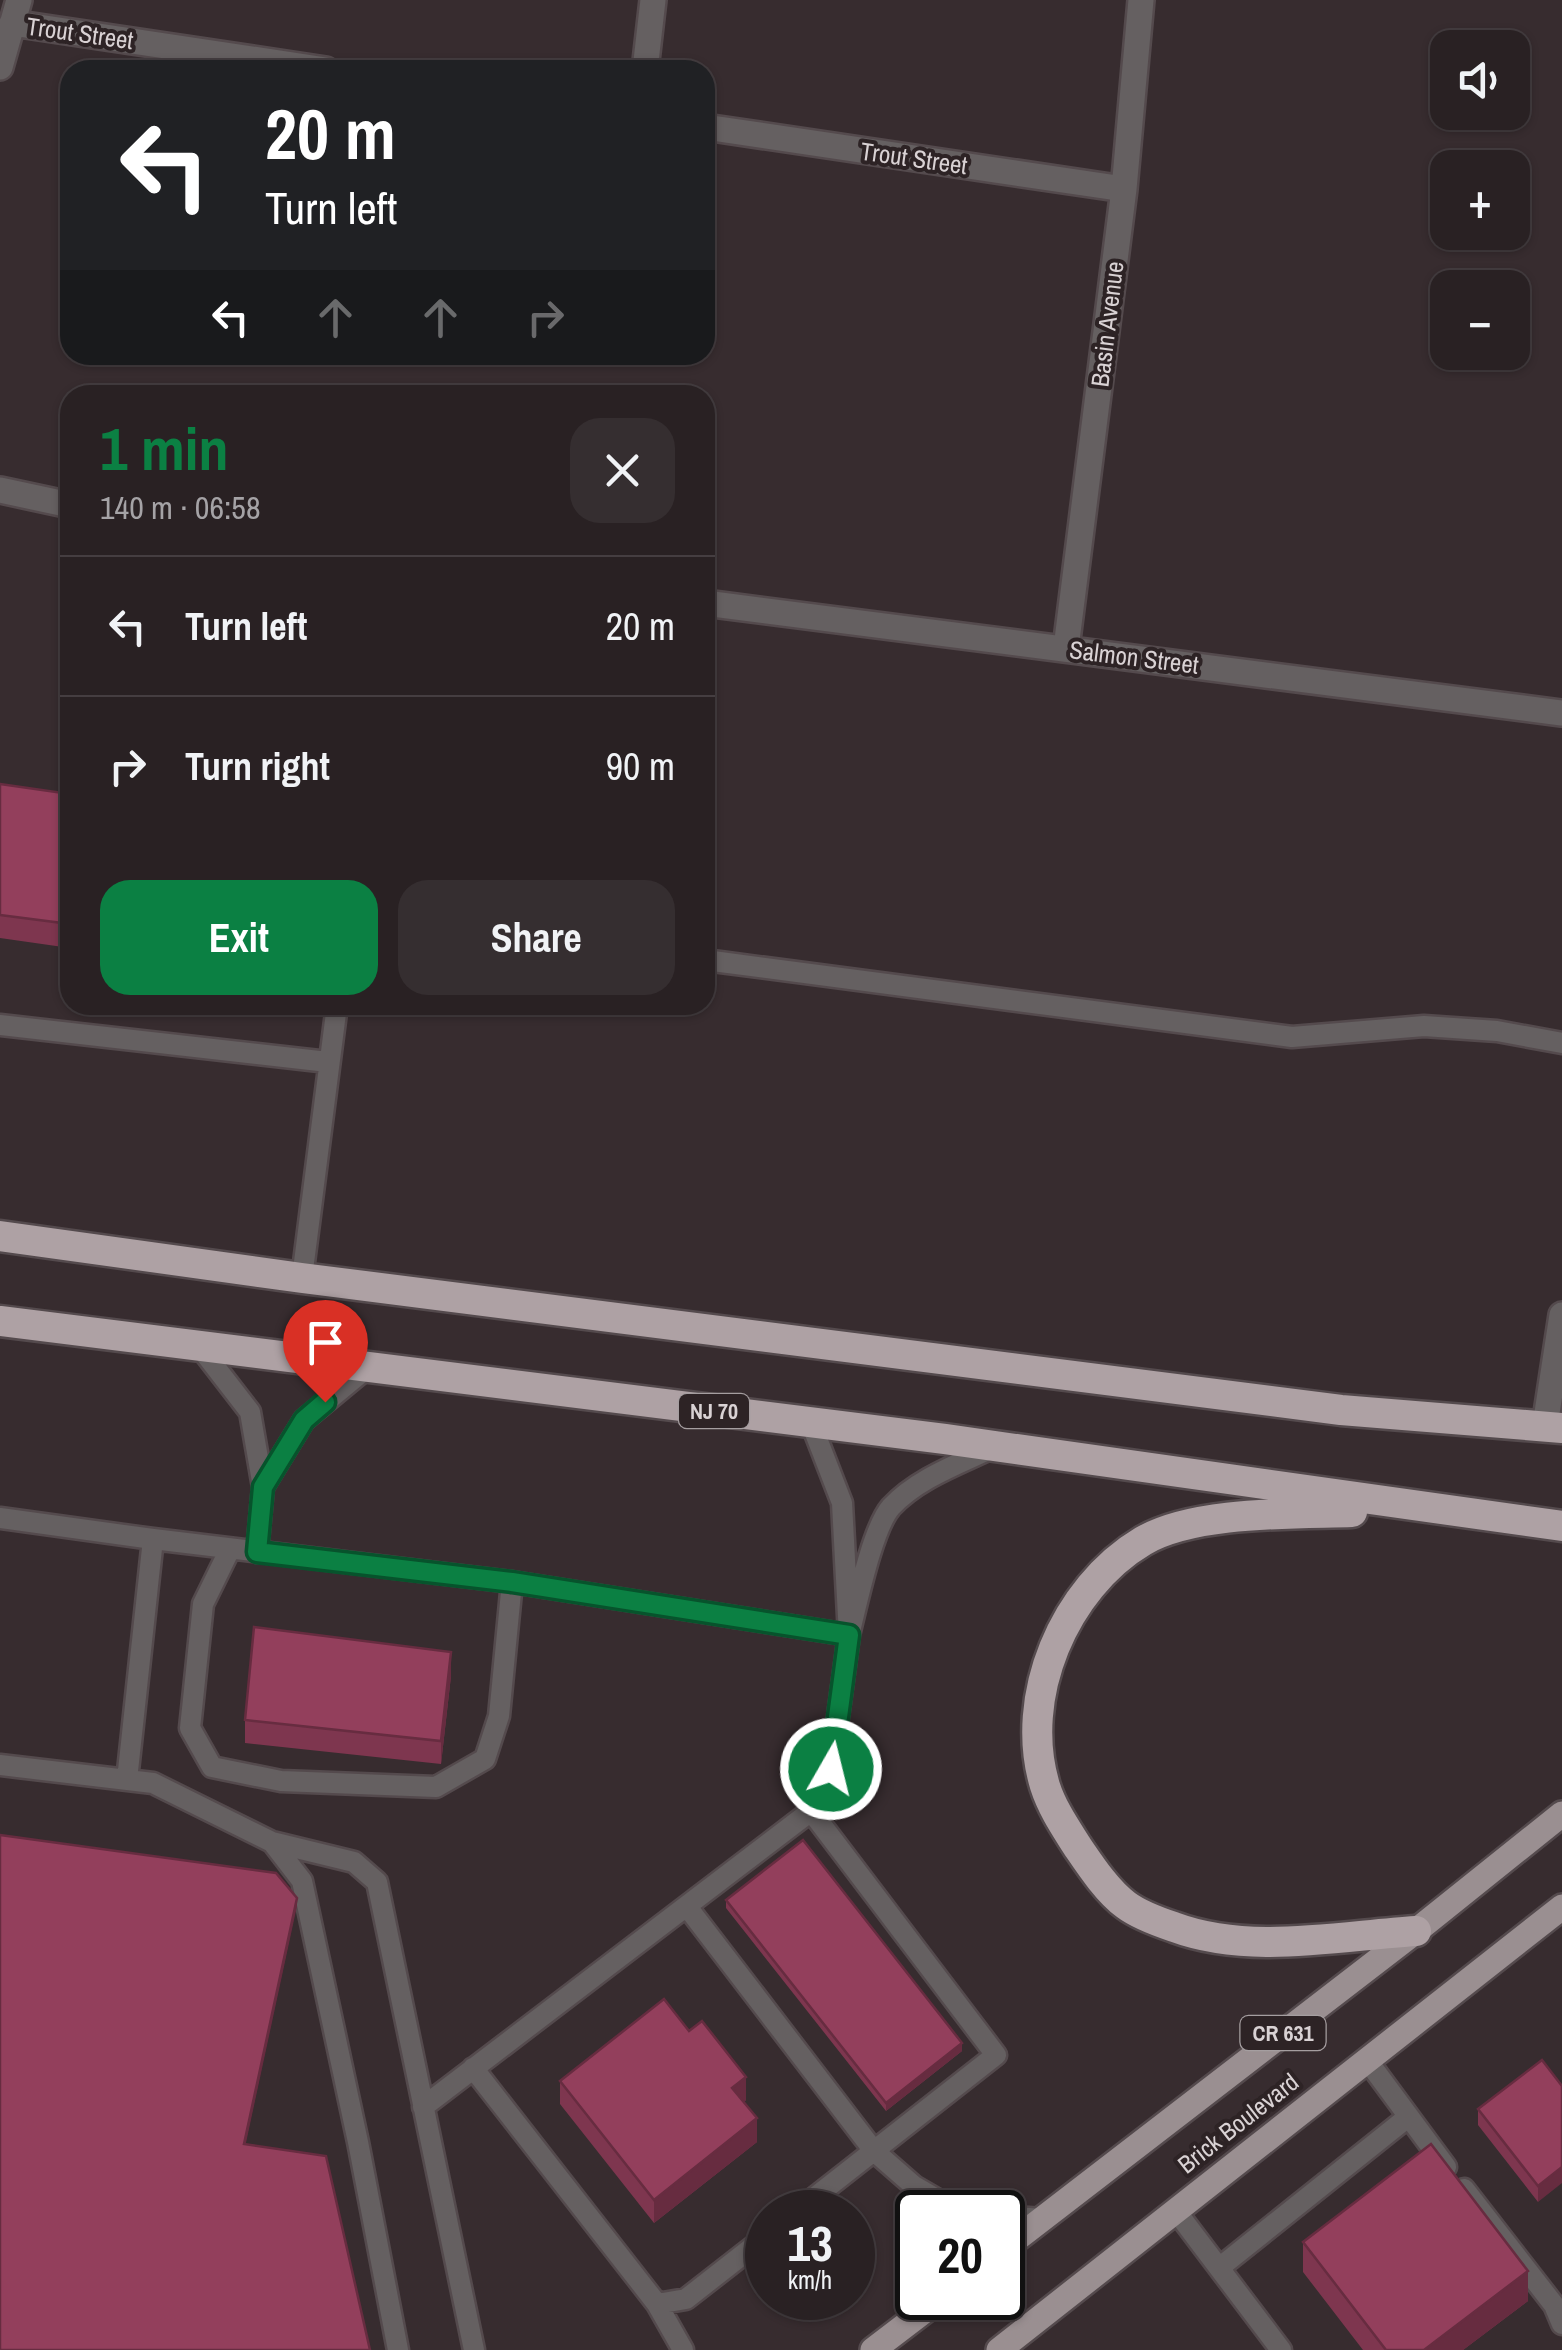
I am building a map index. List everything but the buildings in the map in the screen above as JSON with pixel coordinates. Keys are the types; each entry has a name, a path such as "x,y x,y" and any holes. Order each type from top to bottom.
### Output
{"highway":[{"path":"0,1236 1341,1410 1554,1427"},
{"name":"NJ 70","path":"0,1322 996,1446 1562,1526"},
{"path":"1416,1931 1241,1942 1176,1928 1125,1905 1086,1859 1059,1818 1045,1784 1037,1740 1048,1663 1063,1627 1083,1596 1113,1562 1146,1539 1186,1526 1241,1516 1427,1509"}],"main road":[{"name":"Brick Boulevard","path":"1025,2233 1562,1814"},
{"name":"Brick Boulevard","path":"999,2350 1562,1907"},
{"path":"873,2350 912,2320"}],"street":[{"path":"646,60 654,0"},
{"name":"Basin Avenue","path":"1066,648 1124,188 1141,0"},
{"path":"0,68 15,12"},
{"name":"Trout Street","path":"15,12 272,60"},
{"name":"Trout Street","path":"715,128 1124,188"},
{"path":"0,490 60,503"},
{"name":"Salmon Street","path":"715,604 1562,713"},
{"path":"1554,1427 1562,1315"}],"lane":[{"path":"715,961 1292,1036 1424,1026 1497,1031 1562,1043"},
{"path":"302,1278 335,1015"},
{"path":"0,1025 328,1062"},
{"path":"200,1346 250,1412 263,1487 257,1552"},
{"path":"263,1487 304,1420 368,1367"},
{"path":"811,1423 842,1503 849,1635"},
{"path":"422,2107 688,1908 811,1810 831,1769 849,1635 870,1556 889,1510 924,1480 996,1446"},
{"path":"0,1518 512,1582 849,1635"},
{"path":"127,1780 153,1540"},
{"path":"230,1548 203,1604 190,1728 212,1767 280,1781 436,1786 485,1759 499,1716 512,1582"},
{"path":"0,1765 153,1783 272,1842 354,1862 377,1882 474,2350"},
{"path":"811,1810 996,2056 825,2190"},
{"path":"272,1842 302,1881 398,2350"},
{"path":"688,1908 874,2152 921,2190"},
{"path":"1367,2060 1554,2306 1562,2324"},
{"path":"473,2068 657,2304 683,2350"},
{"path":"1219,2268 1408,2117"},
{"path":"1176,2211 1280,2350"},
{"path":"1025,2218 1042,2220"},
{"path":"657,2304 686,2299 745,2253"}],"route":[{"path":"325,1402 304,1420 263,1487 257,1552 512,1582 849,1635 831,1769"}]}
